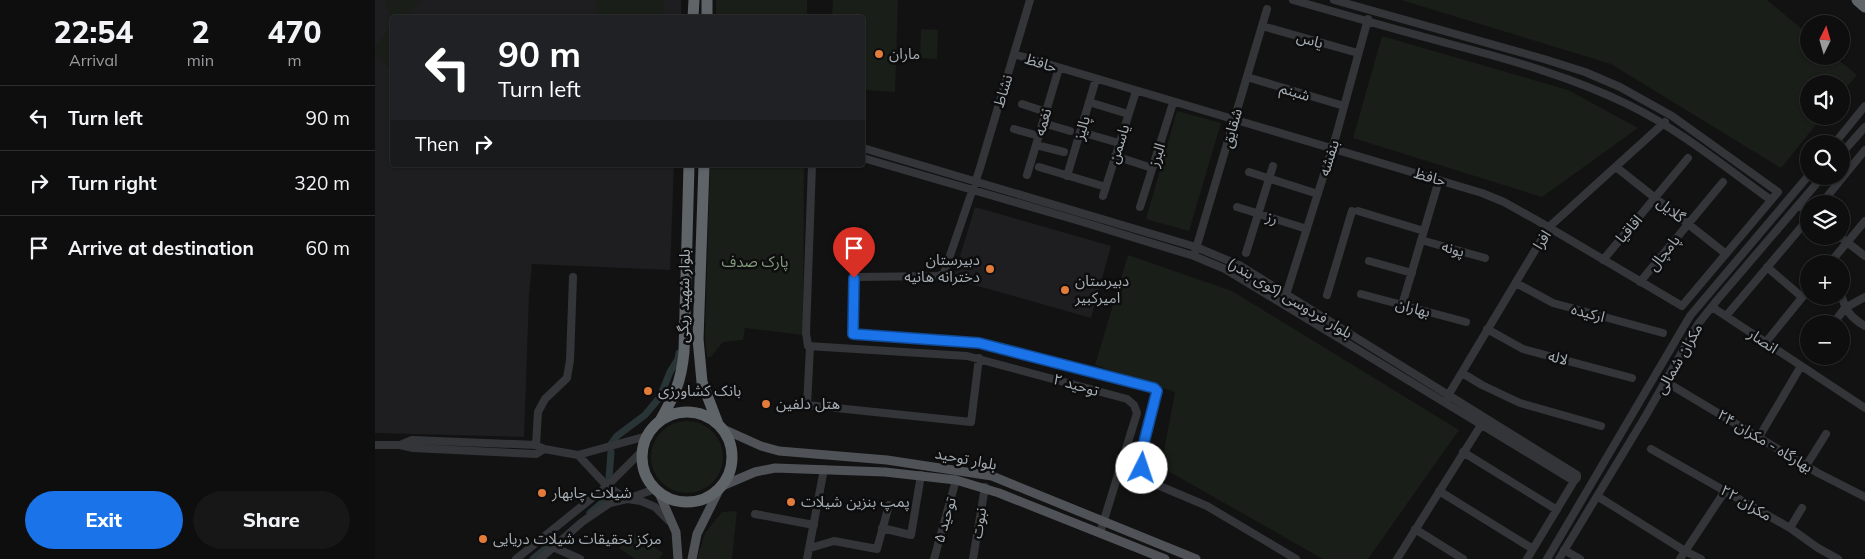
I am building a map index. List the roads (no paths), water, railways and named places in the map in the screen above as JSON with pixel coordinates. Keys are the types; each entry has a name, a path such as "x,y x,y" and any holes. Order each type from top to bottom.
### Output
{"highway":[{"path":"693,15 694,0"},
{"path":"707,0 707,15"},
{"path":"1857,0 1865,7"},
{"name":"بلوار شهید ریگی","path":"660,422 674,395 682,369 689,167"},
{"name":"بلوار شهید ریگی","path":"704,167 697,339 702,382 720,426"},
{"path":"689,412 709,418 720,426 728,438 733,457 731,469 720,488 708,497 696,502 677,501 657,491 643,468 643,452 647,436 660,422 669,416 689,412"}],"main road":[{"name":"بلوار توحید","path":"720,426 761,446 779,451 887,460 992,476 1196,559"},
{"name":"بلوار توحید","path":"720,488 766,469 885,472 956,480 985,487 1100,533 1153,557 1165,559"},
{"path":"692,559 697,534 720,488"},
{"path":"657,491 676,532 678,559"}],"street":[{"name":"نشاط","path":"1030,0 974,185 944,273 941,275 855,277 853,334 979,343 1154,388 1157,391 1140,458 1142,468 1147,475 1155,484 1207,506 1296,559"},
{"path":"1293,0 1545,71 1592,88 1629,105 1687,139 1771,200"},
{"path":"1334,0 1585,72 1620,87 1672,116"},
{"name":"شقایق","path":"1194,256 1267,9"},
{"name":"بنفشه","path":"1282,304 1319,194 1370,10"},
{"name":"یاس","path":"1262,26 1358,54"},
{"name":"حافظ","path":"1014,54 1173,103 1468,188 1504,202 1682,306 1777,192 1672,116"},
{"name":"نغمه","path":"1027,175 1059,68"},
{"name":"شبنم","path":"1247,77 1344,106"},
{"name":"پالیز","path":"1067,176 1096,79"},
{"name":"یاسمن","path":"1103,196 1135,91"},
{"path":"1089,102 1128,114"},
{"name":"البرز","path":"1140,207 1173,103"},
{"path":"1021,104 1046,112"},
{"path":"1850,123 1865,106"},
{"name":"افرا","path":"1444,402 1549,227 1672,116"},
{"path":"1043,123 1071,131"},
{"path":"1850,124 1862,130 1850,144"},
{"path":"1014,129 1039,136"},
{"path":"1081,132 1119,144"},
{"path":"1036,144 1064,152"},
{"name":"بلوار فردوسی (کوی بندر)","path":"865,149 1081,222 1194,256 1225,269 1481,425 1575,477"},
{"path":"1828,195 1865,150"},
{"path":"1115,156 1152,168"},
{"name":"بلوار فردوسی (کوی بندر)","path":"865,158 1084,213 1197,247 1239,265 1449,394 1575,477"},
{"path":"1656,198 1688,158"},
{"path":"1246,253 1273,166"},
{"path":"811,167 806,333 808,346 810,347 807,405 971,422 979,358"},
{"path":"1039,167 1106,188"},
{"name":"گلایل","path":"1616,167 1726,254"},
{"path":"1249,172 1319,194"},
{"path":"1402,305 1439,180"},
{"name":"پامچال","path":"1640,282 1723,182"},
{"name":"مکران شمالی","path":"1547,559 1690,316 1801,185"},
{"name":"مکران شمالی","path":"1559,559 1698,324 1816,185"},
{"name":"اقاقیا","path":"1603,260 1656,198"},
{"name":"رز","path":"1237,207 1307,229"},
{"path":"1327,294 1355,211 1424,231"},
{"path":"1081,222 1084,213"},
{"path":"1850,238 1865,221"},
{"path":"1726,316 1800,228"},
{"name":"پونه","path":"1421,240 1485,258"},
{"path":"1850,244 1865,256"},
{"path":"1836,255 1845,245"},
{"path":"1369,261 1412,273"},
{"path":"1767,267 1800,295"},
{"path":"536,445 538,412 545,399 567,378 570,360 573,277"},
{"name":"ارکیده","path":"1516,283 1553,303 1663,333"},
{"name":"بهاران","path":"1361,294 1466,322"},
{"path":"1840,315 1845,308 1865,297"},
{"path":"1765,342 1800,299"},
{"path":"1844,305 1858,322 1865,326"},
{"name":"انصار","path":"1712,307 1865,408"},
{"name":"لاله","path":"1487,329 1523,349 1632,378"},
{"name":"توحید ۲","path":"810,347 979,358 1127,399 1134,405 1137,413 1103,522"},
{"path":"1759,437 1801,366"},
{"path":"1462,373 1520,403 1601,426"},
{"name":"بهارگاه - مکران ۲۴","path":"1665,382 1806,466 1865,497"},
{"path":"1397,559 1481,425"},
{"path":"1806,466 1826,434"},
{"path":"375,445 401,444 412,440 500,443 536,445 544,450 578,455 647,436"},
{"path":"500,443 500,453"},
{"path":"401,444 413,448 500,453 535,454 544,450"},
{"name":"مکران ۲۲","path":"1651,450 1725,490 1838,559"},
{"path":"516,559 607,486 643,452"},
{"path":"1463,452 1557,510"},
{"path":"578,455 607,486 627,499 641,501 655,507 673,526"},
{"path":"807,559 824,469"},
{"path":"882,528 911,535 921,475"},
{"path":"1527,559 1575,477"},
{"name":"توحید ۵","path":"933,559 956,480"},
{"name":"نبوت","path":"973,559 985,487"},
{"path":"1680,559 1725,490"},
{"path":"540,559 582,522 610,503 657,491"},
{"path":"1439,491 1533,549"},
{"path":"1597,496 1701,559"},
{"path":"810,548 834,541 877,549 889,505"},
{"path":"1790,528 1802,508"},
{"path":"755,514 814,525"},
{"path":"1100,533 1103,522"},
{"path":"1415,529 1463,559"},
{"path":"551,532 553,548"},
{"path":"553,548 580,559"},
{"path":"1564,550 1580,559"}],"waterway":[{"path":"611,444 617,436 645,415 660,397 679,353"},
{"path":"609,478 611,452"},
{"path":"590,513 606,497"},
{"path":"533,559 550,545"}],"place":[{"name":"ماران","path":"879,54"},
{"name":"دبیرستان دخترانه هانیه","path":"990,269"},
{"name":"دبیرستان امیرکبیر","path":"1065,290"},
{"name":"بانک کشاورزی","path":"648,391"},
{"name":"هتل دلفین","path":"766,404"},
{"name":"شیلات چابهار","path":"542,493"},
{"name":"پمپ بنزین شیلات","path":"791,502"},
{"name":"مرکز تحقیقات شیلات دریایی","path":"483,539"}],"park label":[{"name":"پارک صدف","path":"755,262"}]}
